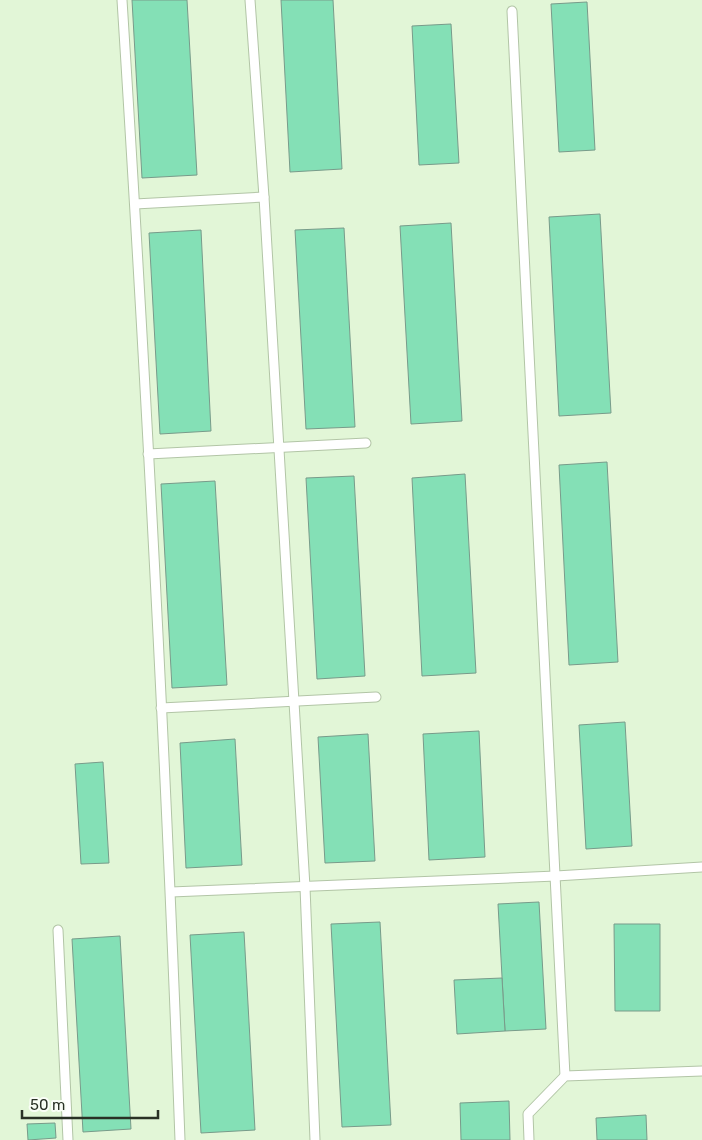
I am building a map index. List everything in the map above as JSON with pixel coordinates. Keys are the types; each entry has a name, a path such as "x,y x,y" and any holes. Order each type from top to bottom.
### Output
{"lane":[{"path":"122,0 135,204 171,892 180,1140"},
{"path":"250,0 264,197 305,887 315,1140"},
{"path":"512,11 565,1076"},
{"path":"135,204 264,197"},
{"path":"148,454 366,442"},
{"path":"161,708 376,697"},
{"path":"171,892 556,876 702,867"},
{"path":"58,930 68,1140"},
{"path":"529,1140 528,1114 565,1076 702,1071"}],"building":[{"path":"132,0 187,0 197,175 142,178"},
{"path":"281,0 333,0 342,169 290,172"},
{"path":"587,2 595,150 559,152 551,4"},
{"path":"451,24 459,163 419,165 412,26"},
{"path":"600,214 611,413 559,416 549,217"},
{"path":"451,223 462,421 411,424 400,226"},
{"path":"344,228 355,427 306,429 295,230"},
{"path":"201,230 211,431 160,434 149,233"},
{"path":"607,462 618,662 569,665 559,465"},
{"path":"465,474 476,673 422,676 412,478"},
{"path":"354,476 365,676 317,679 306,478"},
{"path":"215,481 227,685 172,688 161,484"},
{"path":"625,722 632,846 586,849 579,725"},
{"path":"479,731 485,857 429,860 423,734"},
{"path":"368,734 375,861 325,863 318,737"},
{"path":"235,739 242,865 186,868 180,743"},
{"path":"103,762 109,863 81,864 75,764"},
{"path":"539,902 546,1029 505,1031 498,904"},
{"path":"380,922 391,1125 342,1127 331,924"},
{"path":"614,924 660,924 660,1011 615,1011"},
{"path":"244,932 255,1130 201,1133 190,935"},
{"path":"120,936 131,1129 83,1132 72,939"},
{"path":"502,978 505,1031 457,1034 454,980"},
{"path":"509,1101 510,1140 461,1140 460,1103"},
{"path":"646,1115 647,1140 597,1140 596,1118"},
{"path":"55,1123 56,1138 28,1140 27,1124"}]}
